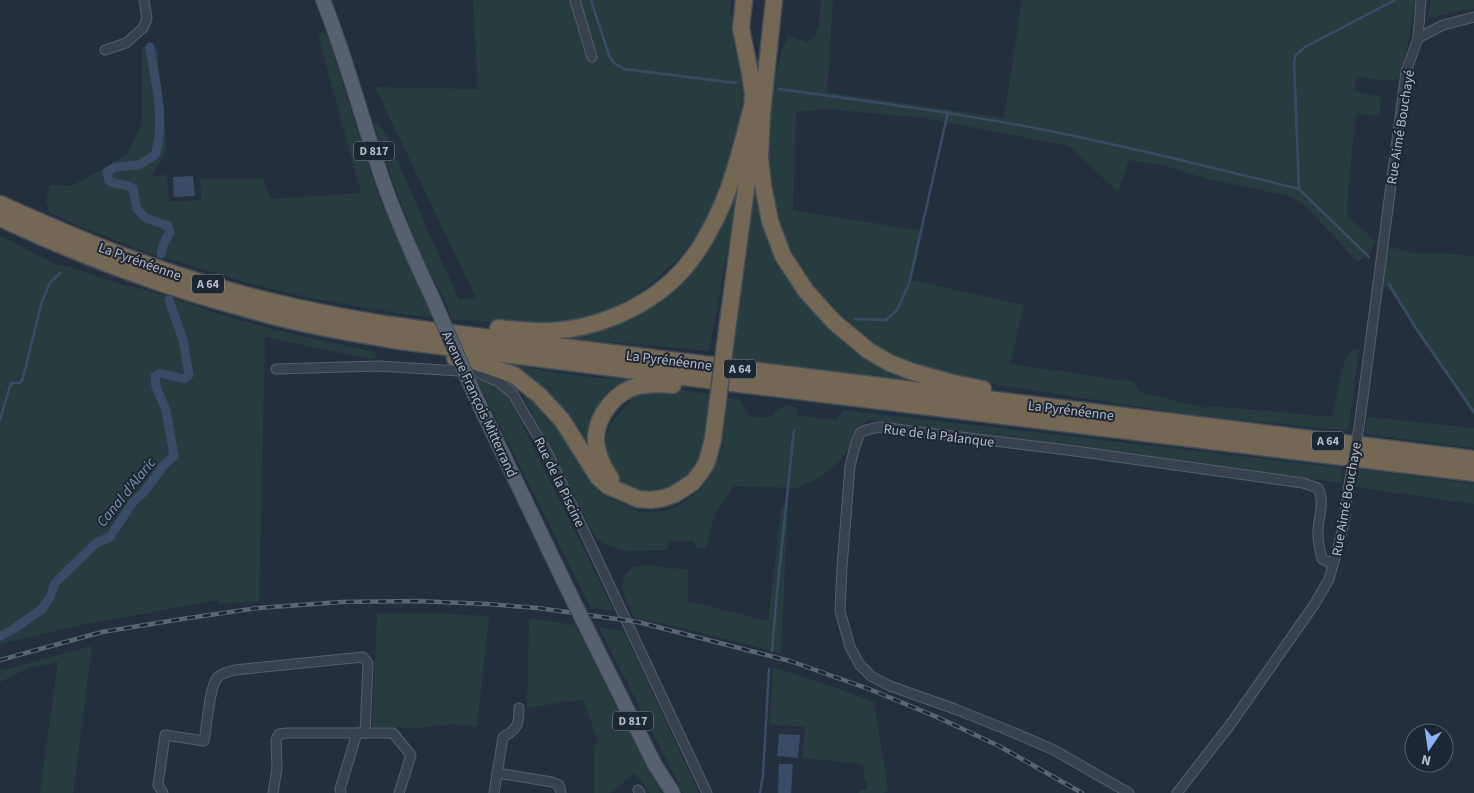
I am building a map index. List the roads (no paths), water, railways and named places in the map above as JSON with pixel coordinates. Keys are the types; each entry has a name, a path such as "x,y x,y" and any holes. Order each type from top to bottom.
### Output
{"highway":[{"path":"744,0 741,28 757,110 762,184 770,221 783,256 806,291 834,322 869,350 890,363 913,372 953,383 1042,399 1054,408"},
{"path":"400,341 423,353 473,361 514,376 539,395 562,420 598,477 608,486 638,499 651,500 675,494 693,482 707,462 713,438 757,110 774,0"},
{"path":"427,330 460,324 527,331 578,328 640,305 672,281 703,243 731,184 757,110"},
{"name":"La Pyrénéenne","path":"0,204 58,230 184,277 261,300 398,326 1474,459"},
{"name":"La Pyrénéenne","path":"0,218 52,242 177,289 258,313 326,328 400,341 1474,473"},
{"path":"629,496 605,471 600,460 596,436 600,421 607,408 622,393 638,386 657,384 731,390 748,385"}],"main road":[{"name":"Avenue François Mitterrand","path":"323,0 341,47 384,184 407,242 476,398 569,592 655,765 673,793"}],"street":[{"path":"105,50 126,43 143,28 147,19 144,0"},
{"path":"575,0 592,56"},
{"name":"Rue Aimé Bouchayé","path":"1379,277 1406,72 1418,38 1421,0"},
{"path":"1418,38 1443,24 1474,17"},
{"name":"Rue Aimé Bouchaye","path":"1177,793 1230,725 1314,605 1329,579 1344,522 1379,277"},
{"name":"Rue de la Piscine","path":"276,370 378,366 475,372 499,382 513,394 548,454 707,793"},
{"name":"Rue de la Palanque","path":"1129,793 1054,750 964,712 890,686 871,676 860,665 850,647 840,611 850,466 860,434 866,430 880,427 1075,451 1303,483 1318,488 1321,494 1322,506 1317,534 1322,559 1333,564"},
{"path":"163,793 158,785 165,735 204,741 212,690 218,677 225,672 363,657 368,663 362,733 340,789 341,793"},
{"path":"494,793 503,737 516,728 519,721 520,708"},
{"path":"273,793 277,768 276,740 279,734 393,733 411,755 399,793"},
{"path":"497,773 552,782 559,785 561,793"}],"water":[{"path":"193,176 195,196 174,197 173,177"},
{"path":"779,734 800,735 798,758 777,756"},
{"path":"779,764 793,764 791,793 778,793"}],"waterway":[{"path":"591,0 609,55 614,63 624,69 736,83"},
{"path":"1299,189 1294,62 1296,55 1305,47 1395,0"},
{"name":"Canal d'Alaric","path":"150,47 160,115 160,129 155,155 139,165 115,167 107,172 109,181 133,188 137,209 146,218 168,226 170,232 163,245 161,254"},
{"path":"779,89 946,113 1045,130 1299,189"},
{"path":"855,319 886,320 897,310 909,284 948,112"},
{"path":"1299,189 1369,257"},
{"path":"0,420 10,386 12,383 20,383 23,378 42,301 50,283 60,273"},
{"path":"1389,284 1417,330 1474,412"},
{"name":"Canal d'Alaric","path":"0,636 42,609 50,597 55,583 96,543 110,537 133,502 144,492 163,466 174,456 166,410 156,387 155,376 160,373 184,379 189,375 183,340 169,300"},
{"path":"772,651 794,430"},
{"path":"760,793 763,775 769,669"}],"railway":[{"path":"0,660 102,632 258,608 341,602 416,601 538,608 638,622 790,661 869,689 937,717 999,746 1082,793"}]}
